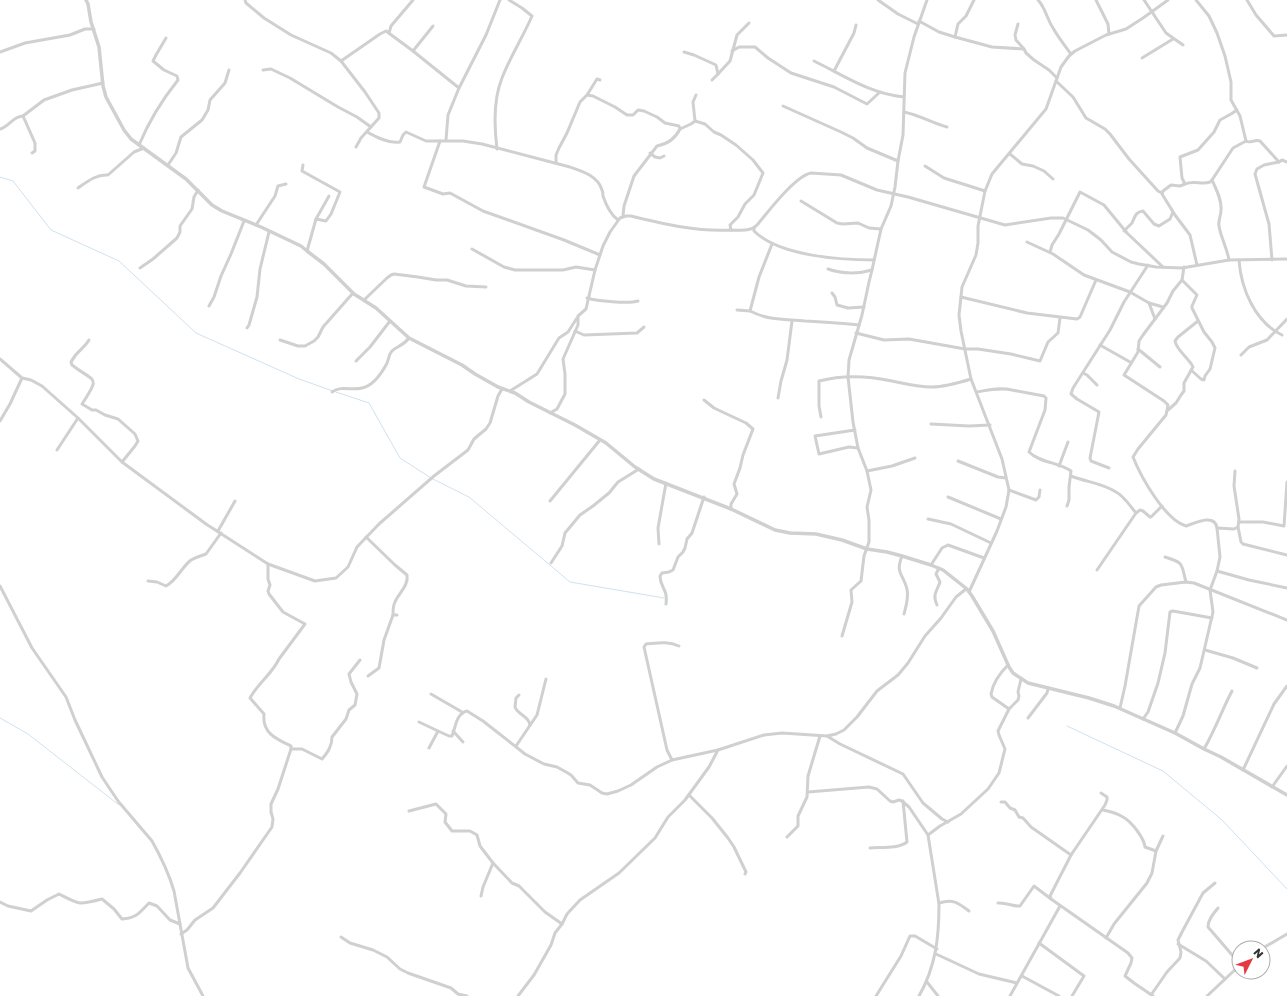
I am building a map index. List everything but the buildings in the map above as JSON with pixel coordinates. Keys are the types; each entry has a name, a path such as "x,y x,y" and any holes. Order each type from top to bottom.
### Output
{"street":[{"path":"86,0 99,49 106,97 130,139 186,179 212,205 222,211 301,246 324,264 353,293 376,308 409,338 462,365 502,389 518,394 529,402 600,440 654,479 731,508 775,530 790,533 816,534 842,540 867,549 887,552 939,568 968,590 993,631 1008,665 1013,673 1021,679 1034,686 1089,698 1120,708 1175,733 1222,757 1287,795"},
{"path":"245,0 246,3 264,18 291,35 331,53 341,61 365,92 379,113 379,118 361,138 356,147"},
{"path":"388,33 391,26 413,0"},
{"path":"446,140 448,115 459,88 486,35 500,0"},
{"path":"497,149 495,108 502,78 532,16 509,0"},
{"path":"878,0 898,14 939,32 992,47 1024,50"},
{"path":"842,636 852,602 852,590 861,581 864,556 869,542 870,520 867,507 871,495 866,471 858,448 855,430 848,377 849,360 864,307 868,282 881,229 890,206 895,187 903,135 905,73 927,0"},
{"path":"955,37 958,24 966,16 974,0"},
{"path":"1038,0 1042,4 1044,12 1052,28 1071,54"},
{"path":"1096,0 1108,24 1110,34"},
{"path":"1144,0 1166,33 1183,45"},
{"path":"431,694 462,712 467,711 472,713 525,754 544,764 557,767 566,772 571,775 578,784 590,785 602,793 607,794 618,792 631,785 658,766 672,760 718,750 764,735 782,733 827,736 844,730 857,717 877,691 894,679 908,663 925,636 941,618 956,597 968,590 991,543 1006,507 1008,490 1002,459 990,425 971,380 959,315 962,287 976,255 980,213 985,191 992,174 1046,109 1056,79 1065,61 1071,54 1110,34 1126,29 1168,0"},
{"path":"1196,0 1209,16 1217,32 1225,56 1231,82 1231,100 1242,121 1246,141"},
{"path":"1247,0 1256,15 1274,36 1287,35"},
{"path":"712,80 730,61 737,35 749,23"},
{"path":"1018,24 1015,37 1026,53 1049,70 1073,97 1086,118 1105,129 1158,191 1162,193 1173,212 1190,235 1197,265"},
{"path":"413,51 434,26"},
{"path":"834,71 854,33 856,26"},
{"path":"0,52 25,43 94,29"},
{"path":"341,61 380,34 386,32 413,51 459,88"},
{"path":"139,145 147,125 166,94 178,80 177,76 164,70 153,61 166,38"},
{"path":"1142,58 1173,39"},
{"path":"732,51 739,47 755,47 768,58 791,73 834,87 867,104 880,92"},
{"path":"684,52 716,65 718,74"},
{"path":"814,61 862,86 880,92 904,97"},
{"path":"263,70 271,69 290,78 372,127"},
{"path":"168,165 176,153 181,137 202,120 208,110 210,100 225,83 229,70"},
{"path":"556,163 556,155 567,134 580,102 587,95 597,79 600,80"},
{"path":"0,129 4,128 15,118 23,116 44,100 72,90 103,83"},
{"path":"695,121 693,102 696,94"},
{"path":"587,95 593,96 627,115 633,115 638,110 644,111 657,117 665,123 679,126 680,129"},
{"path":"782,106 847,135 867,148 898,161"},
{"path":"1185,184 1182,178 1180,157 1198,150 1214,132 1220,120 1237,110"},
{"path":"904,112 920,116 931,122 947,127"},
{"path":"23,116 34,143 35,151 32,154"},
{"path":"623,216 624,206 633,179 650,153 657,146 663,145 670,141 677,135 680,129 695,121"},
{"path":"695,121 705,124 714,132 736,145 763,173 757,191 745,204 737,219 730,225 731,230"},
{"path":"368,132 377,138 395,142 400,142 406,132 426,141 432,142 440,140 465,141 580,170 593,177 602,190 609,212 618,220"},
{"path":"440,140 424,187 443,194 450,194 483,211 564,240 600,255"},
{"path":"1162,193 1171,186 1180,186 1191,182 1210,182 1233,148 1246,141 1249,142 1260,140 1278,162"},
{"path":"78,188 93,178 108,175 134,152 144,148"},
{"path":"650,153 655,157 660,158 664,156"},
{"path":"1010,154 1022,164 1033,166 1044,171 1053,179"},
{"path":"1272,260 1269,224 1255,174 1257,169 1264,165 1282,160 1287,162"},
{"path":"303,165 302,170 340,192 331,214 326,221 316,219"},
{"path":"925,166 944,178 985,191"},
{"path":"510,391 537,374 559,338 568,332 580,313 586,309 600,255 610,232 618,220 623,216 631,216 702,231 750,230 754,228 795,182 806,174 811,173 841,175 877,190 1006,225 1059,217 1088,230 1112,252 1131,262 1163,267 1184,267 1229,260 1287,259"},
{"path":"1212,180 1220,202 1221,210 1218,225 1229,260"},
{"path":"256,225 275,196 278,186 286,184"},
{"path":"140,268 177,238 180,232 180,226 192,209 194,197 198,190"},
{"path":"1050,252 1052,244 1059,234 1080,192 1104,205 1124,231 1163,267"},
{"path":"307,251 316,219 330,196"},
{"path":"800,201 837,222 843,224 858,223 869,228 881,229"},
{"path":"1124,231 1132,223 1134,216 1140,211 1143,211 1154,224 1159,226 1170,219 1173,212"},
{"path":"209,306 244,221"},
{"path":"754,228 754,232 756,234 772,244 787,250 851,260 874,260"},
{"path":"247,328 257,297 260,269 269,232"},
{"path":"1027,242 1050,252 1084,275 1130,292 1149,303 1163,307"},
{"path":"750,312 759,277 772,244"},
{"path":"472,249 504,267 515,270 563,270 576,267 595,270"},
{"path":"1239,260 1240,272 1249,299 1264,323 1275,332 1282,335"},
{"path":"1109,468 1091,462 1090,458 1099,412 1077,400 1071,394 1073,388 1100,345 1130,292 1148,265"},
{"path":"1168,410 1168,405 1164,401 1124,375 1138,349 1143,335 1173,290 1182,280 1184,267"},
{"path":"828,269 853,273 864,273 872,270"},
{"path":"364,300 391,275 394,274 436,280 447,280 466,286 486,287"},
{"path":"961,297 1027,313 1077,320 1080,317 1096,280"},
{"path":"1182,280 1197,295 1192,306 1198,321 1215,349 1210,370 1205,376 1204,380 1191,370"},
{"path":"280,340 298,346 305,346 314,341 318,337 323,327 353,293"},
{"path":"832,293 835,297 837,305 848,308 864,307"},
{"path":"588,298 631,303 638,301"},
{"path":"1149,303 1155,319"},
{"path":"737,310 750,312 767,318 859,325"},
{"path":"550,413 557,409 565,394 563,359 578,325 578,318"},
{"path":"856,333 876,339 921,341 965,349 988,351 1040,361 1048,342 1058,333 1060,318"},
{"path":"1241,355 1249,347 1267,340 1287,319"},
{"path":"356,361 370,348 390,321"},
{"path":"778,398 787,360 792,321"},
{"path":"1175,733 1183,716 1200,668 1212,618 1213,612 1210,590 1220,557 1217,528 1213,521 1207,519 1186,526 1183,525 1162,506 1147,484 1134,457 1138,449 1184,391 1184,383 1193,367 1191,362 1176,346 1175,341 1198,321"},
{"path":"575,331 584,335 637,333 644,327"},
{"path":"332,392 339,388 363,388 372,383 387,365 388,358 392,351 399,348 409,338"},
{"path":"89,340 84,347 77,352 71,362 72,365 91,377 94,381 94,386 82,404 92,410 96,410 105,415 118,419 135,434 138,441 122,462"},
{"path":"1100,345 1130,362"},
{"path":"1138,349 1160,367"},
{"path":"0,360 22,378 31,380 42,386 78,418 122,462 206,524 268,564 315,581 336,578 348,567 357,547 379,524 434,476 468,450 474,439 486,429 490,423 498,396 502,389"},
{"path":"1083,373 1097,385"},
{"path":"821,417 818,406 819,381 829,378 848,377 892,380 913,386 930,387 942,387 971,380"},
{"path":"0,421 22,378"},
{"path":"518,386 518,394"},
{"path":"977,392 1012,389 1023,393 1044,396 1046,398 1045,410 1029,452 1070,470 1071,476 1068,506"},
{"path":"704,400 714,408 746,423 753,429 734,484 737,494 731,504 731,508"},
{"path":"57,450 78,418"},
{"path":"931,424 969,426 990,425"},
{"path":"855,430 815,436 819,454 849,448 858,448"},
{"path":"550,501 600,440"},
{"path":"1059,466 1068,442"},
{"path":"866,471 892,466 915,458"},
{"path":"958,461 998,477 1006,478"},
{"path":"551,563 560,551 565,533 580,515 609,493 618,482 639,469"},
{"path":"1235,471 1234,486 1241,542 1243,544 1287,555"},
{"path":"1071,476 1087,482 1097,483 1117,492 1136,513"},
{"path":"1238,522 1263,522 1284,526 1287,482"},
{"path":"659,544 658,528 666,483"},
{"path":"1008,490 1036,500 1039,497 1040,490"},
{"path":"666,604 667,595 660,580 660,576 662,573 673,570 678,557 685,548 687,539 692,533 704,497"},
{"path":"948,497 1001,519"},
{"path":"148,581 157,582 166,586 173,582 191,560 199,555 206,554 219,532 234,501"},
{"path":"1097,570 1136,513 1140,510 1152,517 1162,506"},
{"path":"928,519 951,524 991,543"},
{"path":"1217,528 1234,529 1238,527"},
{"path":"366,537 407,575 408,579 403,590 394,603 395,615 384,640 379,668 368,676"},
{"path":"931,565 942,548 948,545 984,558"},
{"path":"902,556 899,571 908,591 907,606 904,614"},
{"path":"1166,557 1179,561 1186,582"},
{"path":"268,564 268,579 270,585 268,591 269,594 283,612 305,624 279,659 277,665 254,689 250,698 264,714 263,721 269,733 278,740 291,746 291,749"},
{"path":"937,605 934,598 936,589 940,582 936,574 939,568"},
{"path":"1217,571 1287,588"},
{"path":"1120,708 1139,606 1156,587 1186,582 1194,584 1287,620"},
{"path":"0,586 32,648 66,697 75,720 102,777 122,806 152,841 156,849 174,891 188,968 203,996"},
{"path":"1144,719 1148,712 1161,672 1170,612 1173,611 1212,618"},
{"path":"672,760 667,750 644,647 646,644 666,642 679,646"},
{"path":"1205,650 1233,658 1257,668"},
{"path":"291,749 302,749 322,759 326,755 332,743 332,737 346,719 349,710 355,705 357,694 349,674 360,660"},
{"path":"1008,665 996,681 990,694 1009,709"},
{"path":"516,746 536,715 546,679"},
{"path":"928,835 965,811 988,789 999,773 1005,748 998,731 1008,714 1009,709 1018,700 1021,679"},
{"path":"1243,770 1274,704 1287,686"},
{"path":"1028,718 1047,693 1048,689"},
{"path":"1204,749 1232,691"},
{"path":"519,695 516,698 515,707 519,714 530,722 529,728"},
{"path":"419,722 452,736 456,723 462,712"},
{"path":"429,748 438,731"},
{"path":"453,731 463,742"},
{"path":"787,837 798,826 798,816 807,797 808,776 820,736"},
{"path":"827,736 846,747 903,774 923,803 942,819 948,822"},
{"path":"181,934 187,930 195,920 213,908 240,873 272,827 273,819 271,804 278,789 291,749"},
{"path":"518,996 534,976 551,945 554,933 562,924 567,914 580,900 619,873 655,838 668,817 689,795 709,767 718,750"},
{"path":"1272,787 1287,766"},
{"path":"808,792 869,787 877,790 890,801 903,801 909,807 928,835 939,903 939,924 936,954 926,982 919,996"},
{"path":"1051,898 1050,896 1071,855 1103,810 1107,797 1101,793"},
{"path":"689,795 712,818 734,847 746,872 745,874"},
{"path":"870,848 888,847 907,842 903,801"},
{"path":"1001,802 1005,802 1031,827 1071,855"},
{"path":"408,811 436,804 446,814 445,822 452,831 470,831 477,835 480,846 493,863 512,883 519,886 545,912 562,924"},
{"path":"1103,810 1123,817 1127,820 1141,835 1145,847 1156,851"},
{"path":"1106,938 1114,924 1152,873 1156,851 1163,836"},
{"path":"481,896 493,863"},
{"path":"998,903 1004,902 1017,907 1020,906 1034,886 1128,953 1132,958 1125,976 1152,995 1167,972 1180,958 1181,952 1178,940 1203,893 1215,883"},
{"path":"0,902 8,906 31,912 47,900 59,894 79,904 102,900 114,909 122,919 128,919 140,914 149,903 157,906 170,920 180,924"},
{"path":"939,903 949,900 955,902 968,911"},
{"path":"1010,996 1060,906"},
{"path":"1218,908 1211,917 1208,927 1231,954"},
{"path":"1271,944 1287,935"},
{"path":"876,996 901,956 910,936 915,936 936,949"},
{"path":"341,937 350,943 373,950 387,957 400,969 408,973 451,988 458,995 467,996"},
{"path":"1039,943 1084,976 1072,996"},
{"path":"1178,944 1206,961 1225,979"},
{"path":"936,954 979,974 1017,983"},
{"path":"1207,996 1231,973"},
{"path":"1022,976 1059,996"},
{"path":"926,982 938,996"}],"waterway":[{"path":"0,177 13,181 51,230 119,261 196,333 299,379 333,391"},
{"path":"336,392 369,403 400,458 431,478 469,497 570,582 664,598"},
{"path":"0,718 28,734 119,805"},
{"path":"1067,726 1163,771 1222,820 1287,889"}]}
